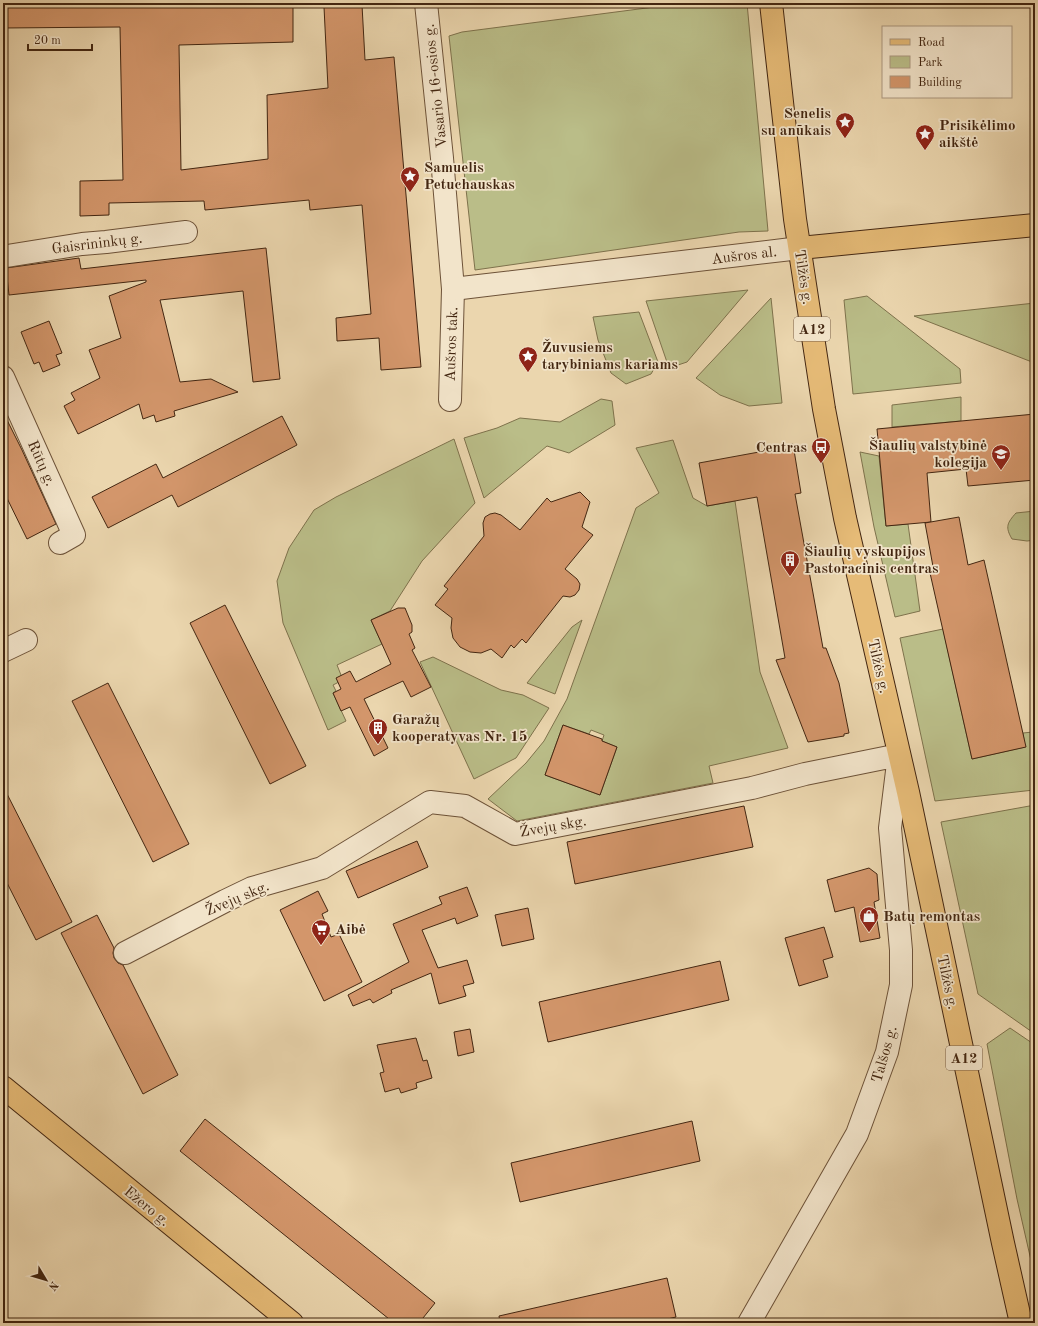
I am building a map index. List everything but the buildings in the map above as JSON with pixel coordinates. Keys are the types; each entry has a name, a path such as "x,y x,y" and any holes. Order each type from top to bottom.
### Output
{"main road":[{"name":"Tilžės g.","path":"770,3 800,248 824,409 845,518 908,792 1021,1323"},
{"name":"Aušros al.","path":"800,248 1035,225"},
{"name":"Ežero g.","path":"3,1087 292,1323"}],"street":[{"name":"Vasario 16-osios g.","path":"426,3 442,158 453,289"},
{"name":"Gaisrininkų g.","path":"7,256 82,244 186,232"},
{"name":"Aušros al.","path":"453,289 800,248"},
{"name":"Aušros tak.","path":"450,400 453,289"},
{"name":"Rūtų g.","path":"3,377 74,535 60,543"},
{"path":"3,651 26,640"},
{"name":"Žvejų skg.","path":"125,953 252,888 322,868 430,802 465,806 515,834 752,788 805,774 899,754"},
{"name":"Talšos g.","path":"749,1323 857,1134 887,1052 900,985 901,950 890,828 899,754"}],"green space":[{"path":"685,3 747,3 768,231 739,232 475,270 449,36 462,32"},
{"path":"748,290 687,362 669,368 646,301"},
{"path":"867,296 960,369 961,383 853,394 844,300"},
{"path":"771,298 782,403 749,406 720,395 696,378"},
{"path":"1035,303 1035,358 1032,362 914,316"},
{"path":"639,312 658,362 651,374 626,384 611,373 598,340 593,317"},
{"path":"961,397 961,421 892,427 892,405"},
{"path":"601,399 612,401 615,425 569,453 547,446 484,498 464,438 497,428 520,418 560,422"},
{"path":"454,439 475,503 422,561 390,611 371,620 382,644 337,665 343,680 333,685 336,691 333,693 346,721 328,730 283,623 277,581 289,548 314,510 336,497"},
{"path":"673,440 693,498 707,506 735,501 760,672 788,748 709,766 713,783 517,821 488,799 526,763 544,741 567,699 636,508 659,493 636,448","holes":["563,725 589,734 591,730 604,735 602,741 617,747 600,795 545,775"]},
{"path":"860,452 879,456 886,526 908,524 920,611 895,617 874,527"},
{"path":"1035,511 1035,540 1027,541 1012,539 1008,531 1008,525 1013,516 1016,513"},
{"path":"582,620 555,694 527,683 572,627"},
{"path":"943,629 972,759 1025,747 1023,733 1033,732 1035,743 1034,790 935,801 900,638"},
{"path":"433,657 501,690 523,695 549,708 516,758 474,779 420,662"},
{"path":"1035,805 1035,1034 978,994 941,822"},
{"path":"1010,1028 1035,1045 1035,1278 1017,1199 987,1044"}],"place":[{"name":"Senelis su anūkais","path":"845,139"},
{"name":"Prisikėlimo aikštė","path":"925,151"},
{"name":"Samuelis Petuchauskas","path":"410,193"},
{"name":"Žuvusiems tarybiniams kariams","path":"528,373"},
{"name":"Centras","path":"821,464"},
{"name":"Šiaulių valstybinė kolegija","path":"1001,471"},
{"name":"Šiaulių vyskupijos Pastoracinis centras","path":"790,577"},
{"name":"Garažų kooperatyvas Nr. 15","path":"378,745"},
{"name":"Batų remontas","path":"869,933"},
{"name":"Aibė","path":"321,946"}]}
